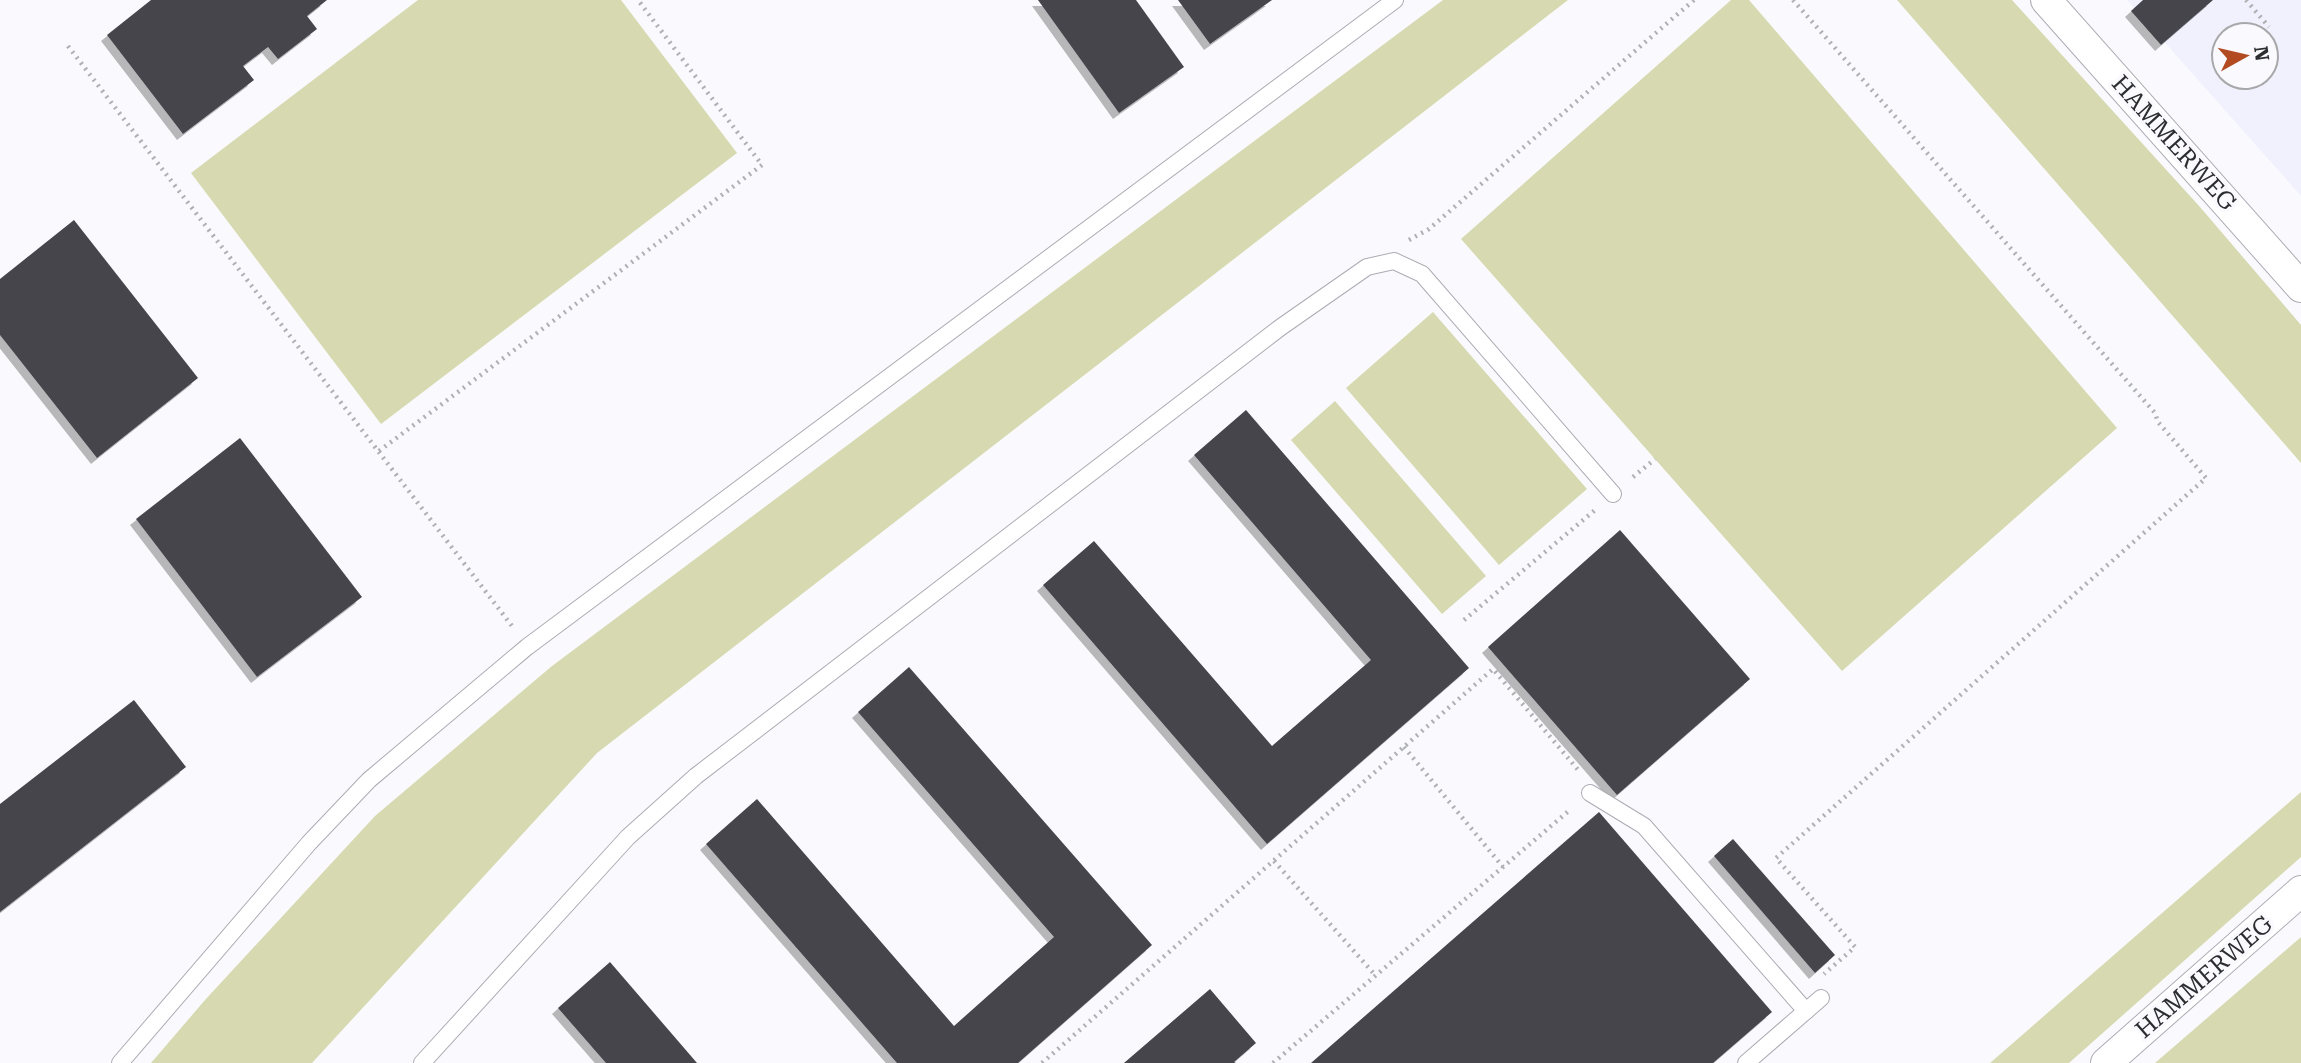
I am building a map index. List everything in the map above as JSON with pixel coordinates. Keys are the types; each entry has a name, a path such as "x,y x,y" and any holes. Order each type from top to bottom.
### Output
{"street":[{"name":"HAMMERWEG","path":"2046,0 2301,287"},
{"name":"HAMMERWEG","path":"2106,1063 2301,891"}],"lane":[{"path":"120,1063 309,842 369,780 527,647 1395,0"},
{"path":"422,1063 628,837 696,776 1281,327 1367,267 1394,261 1422,274 1613,494"},
{"path":"1590,793 1644,827 1801,1005"},
{"path":"1746,1063 1801,1005 1821,998"}],"path":[{"path":"379,451 762,165 638,0"},
{"path":"1394,261 1409,239 1429,229 1694,0"},
{"path":"1793,0 2155,413 2158,422 2206,478 1776,858 1855,947 1801,1005"},
{"path":"2246,0 2264,21"},
{"path":"68,46 527,647"},
{"path":"1464,620 1655,459"},
{"path":"1042,1063 1493,669 1594,789 1273,1063"},
{"path":"1404,747 1503,867"},
{"path":"1274,861 1376,975"}],"shaded area":[{"path":"2127,0 2301,0 2301,196"}],"green space":[{"path":"418,0 621,0 737,153 381,424 191,173"},
{"path":"1443,0 1568,0 597,753 312,1063 151,1063 205,1000 375,816 552,666"},
{"path":"1731,0 1749,0 2117,428 1842,671 1461,239"},
{"path":"1897,0 2012,0 2200,207 2301,325 2301,463"},
{"path":"1433,312 1587,489 1499,565 1346,388"},
{"path":"1335,401 1486,576 1442,614 1291,440"},
{"path":"2301,792 2301,857 2069,1063 1990,1063"},
{"path":"2301,937 2301,1063 2155,1063"}],"building":[{"path":"151,0 327,0 307,16 317,29 278,59 268,47 243,66 254,80 183,134 107,35"},
{"path":"1038,0 1136,0 1184,67 1119,113"},
{"path":"1178,0 1272,0 1210,44"},
{"path":"2143,0 2213,0 2161,45 2131,11"},
{"path":"74,220 198,378 97,458 0,335 0,279"},
{"path":"1246,410 1469,668 1267,844 1043,585 1094,541 1272,746 1371,660 1194,455"},
{"path":"240,438 362,597 257,677 136,519"},
{"path":"1620,530 1750,679 1617,795 1488,647"},
{"path":"909,667 1152,945 1018,1063 897,1063 706,844 757,799 954,1026 1054,937 858,712"},
{"path":"134,700 186,767 0,912 0,804"},
{"path":"1599,812 1772,1012 1713,1063 1311,1063"},
{"path":"1733,839 1835,955 1815,973 1714,856"},
{"path":"610,962 697,1063 606,1063 558,1008"},
{"path":"1210,989 1256,1043 1234,1062 1236,1063 1124,1063"}]}
